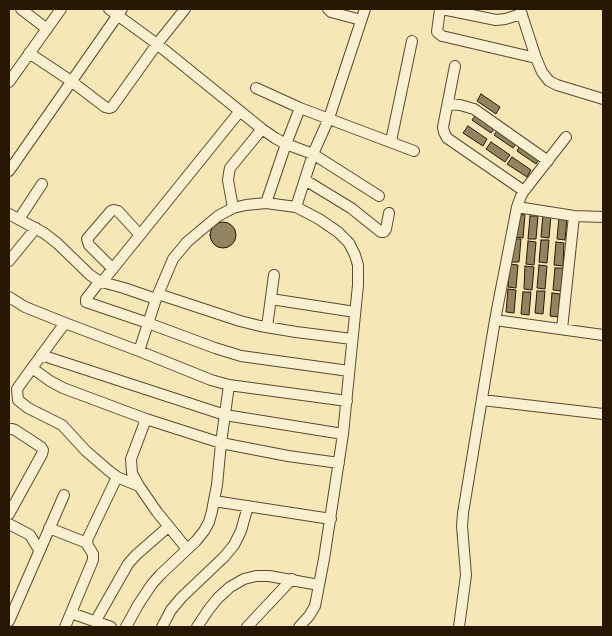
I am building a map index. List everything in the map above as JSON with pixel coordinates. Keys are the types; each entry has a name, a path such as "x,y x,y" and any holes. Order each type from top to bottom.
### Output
{"street":[{"path":"21,9 47,28"},
{"path":"9,82 61,9"},
{"path":"29,53 71,81 105,107 110,108 185,9"},
{"path":"328,9 331,12 361,20"},
{"path":"296,207 314,154 329,118 365,9"},
{"path":"536,58 442,36 437,32 441,9 496,20 505,19 521,11 536,58 542,72 549,81 603,99"},
{"path":"9,171 71,81 116,11 262,129 286,144 314,154 379,196"},
{"path":"391,142 412,41"},
{"path":"455,66 443,127 447,138 524,191"},
{"path":"256,88 300,108 414,151"},
{"path":"448,104 474,109 548,161"},
{"path":"266,203 300,108"},
{"path":"240,111 113,269 86,299 86,302 241,356 350,371"},
{"path":"233,208 228,180 230,168 262,129"},
{"path":"459,627 466,575 462,526 463,513 516,207 524,191 566,137"},
{"path":"305,180 351,208 381,232 384,232 386,229 389,213"},
{"path":"19,219 42,184"},
{"path":"139,351 157,296 173,259 188,242 218,216 233,208 266,203 296,207 338,232 356,255 358,285 339,462 315,606 299,627"},
{"path":"516,207 574,216 603,217"},
{"path":"113,269 87,243 87,239 111,211 114,210 118,211 140,235"},
{"path":"9,214 36,228 57,243 90,275 101,282 157,296 240,321 296,332 352,339"},
{"path":"562,329 574,216"},
{"path":"9,261 36,228"},
{"path":"267,327 274,275"},
{"path":"9,298 25,307 64,323 211,380 229,385 346,401"},
{"path":"271,299 355,312"},
{"path":"495,320 603,335"},
{"path":"64,323 17,389 18,400 28,408 62,425 86,451 117,477 139,486"},
{"path":"42,355 225,415 343,434"},
{"path":"32,368 63,388 221,444 288,456 339,462"},
{"path":"126,627 152,584 187,550 204,531 209,522 217,484 229,385"},
{"path":"482,400 603,414"},
{"path":"146,419 131,459 132,474 168,527 187,550"},
{"path":"9,429 15,430 43,450 9,514"},
{"path":"87,543 117,477"},
{"path":"9,621 64,495"},
{"path":"214,500 330,519"},
{"path":"162,627 171,610 182,596 224,557 234,545 248,506"},
{"path":"9,524 30,535 39,550"},
{"path":"97,624 128,564 168,527"},
{"path":"49,528 87,543 93,554 93,560 65,627"},
{"path":"197,627 218,598 230,587 244,579 256,576 269,576 319,585"},
{"path":"247,627 292,579"},
{"path":"71,613 97,624 111,627"},
{"path":"309,616 310,627"}],"building":[{"path":"481,94 500,107 496,114 477,101"},
{"path":"477,113 496,126 491,133 472,120"},
{"path":"468,126 487,139 483,146 463,133"},
{"path":"499,128 518,141 513,148 494,135"},
{"path":"491,142 510,155 505,162 486,149"},
{"path":"521,144 541,157 536,164 517,151"},
{"path":"512,157 531,170 527,177 507,164"},
{"path":"517,214 525,215 523,238 515,237"},
{"path":"543,214 551,215 549,238 541,237"},
{"path":"530,216 538,216 536,239 528,239"},
{"path":"559,217 567,217 565,240 557,239"},
{"path":"223,222 233,225 236,235 233,245 223,248 213,245 210,235 213,225"},
{"path":"512,239 521,239 519,262 510,262"},
{"path":"541,240 549,240 547,263 539,262"},
{"path":"528,241 536,242 534,265 526,264"},
{"path":"556,242 564,243 563,266 554,265"},
{"path":"510,264 518,265 516,288 508,287"},
{"path":"539,265 547,266 545,289 537,288"},
{"path":"525,266 534,267 532,290 524,289"},
{"path":"555,268 563,268 561,291 553,290"},
{"path":"508,289 516,290 514,313 506,312"},
{"path":"537,291 545,291 543,314 535,313"},
{"path":"523,292 531,292 529,315 521,314"},
{"path":"552,293 560,294 558,317 550,316"}]}
